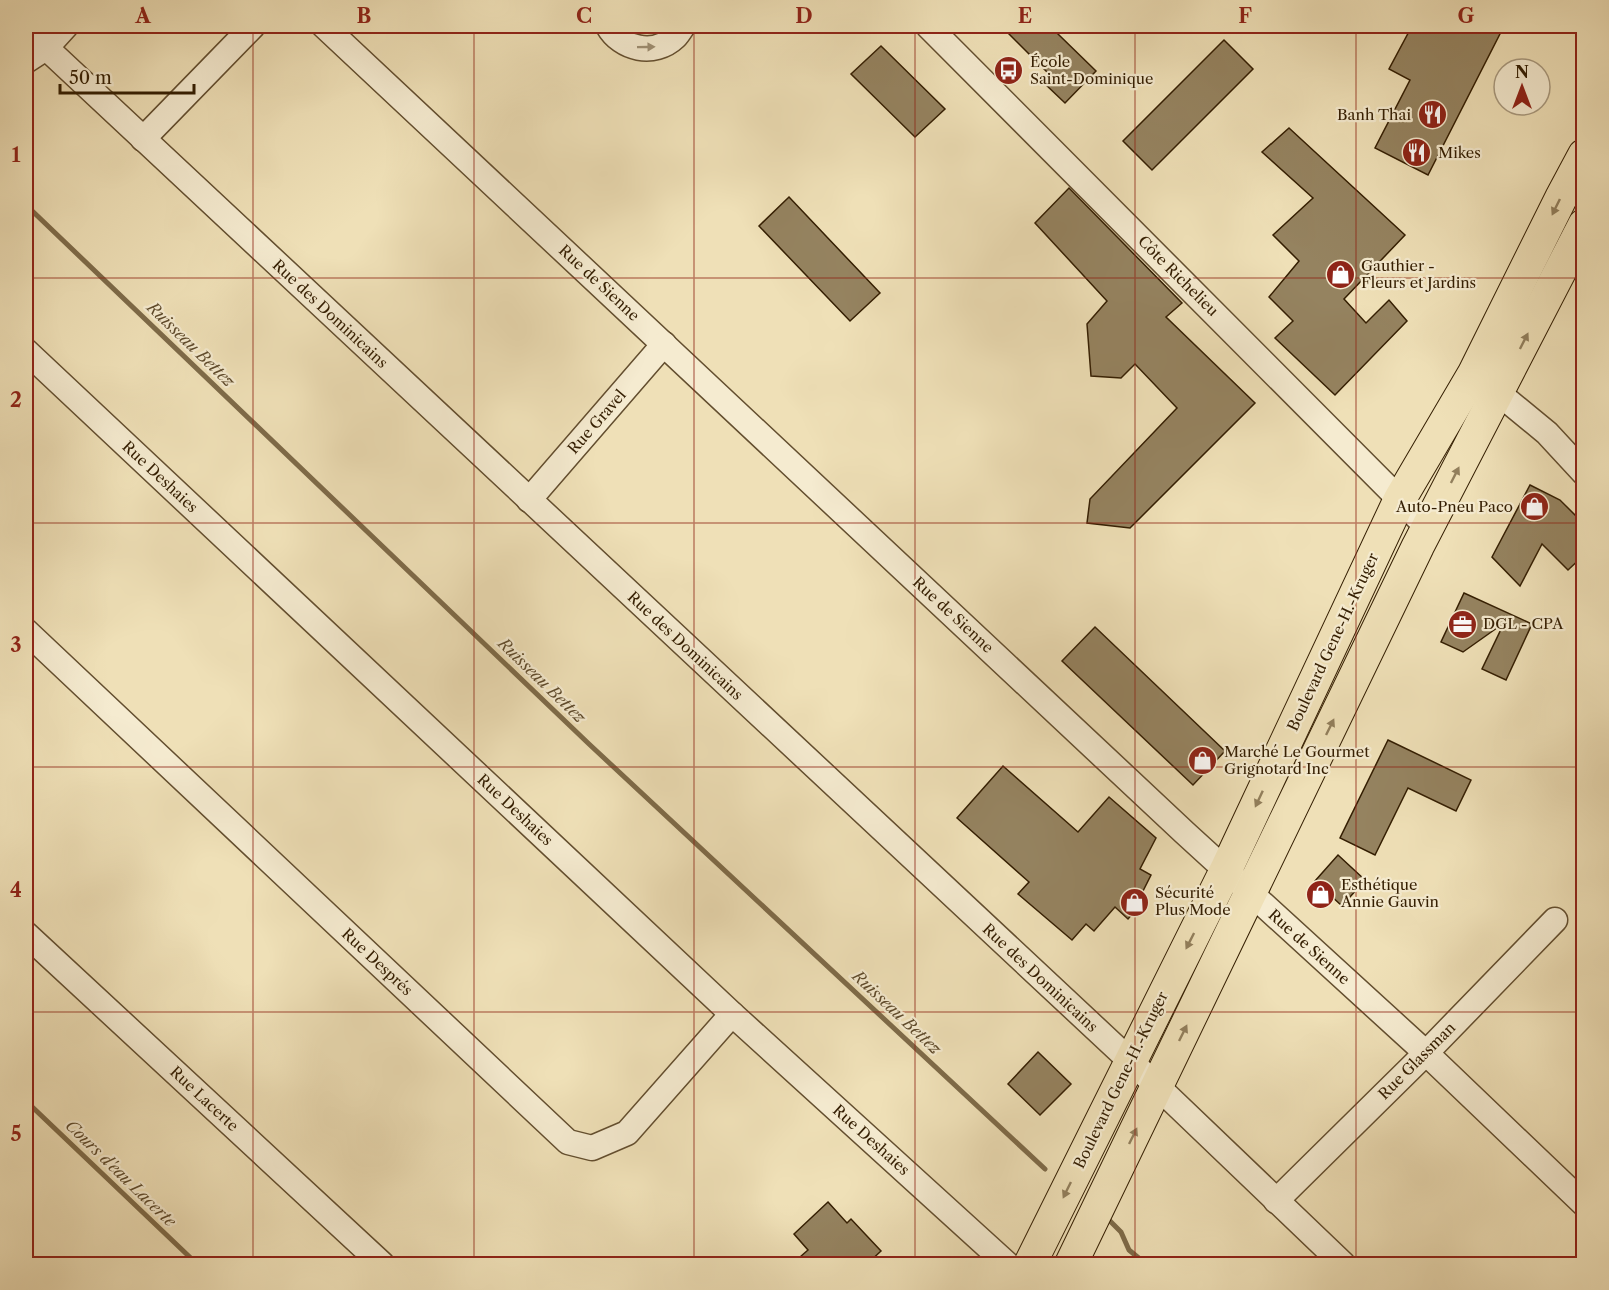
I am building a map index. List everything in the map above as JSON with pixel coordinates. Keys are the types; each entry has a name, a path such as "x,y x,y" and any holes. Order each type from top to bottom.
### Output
{"main road":[{"name":"Boulevard Gene-H.-Kruger","path":"1030,1264 1226,870 1400,499 1474,373 1584,155"},
{"path":"1071,1264 1418,546 1584,225"}],"street":[{"path":"26,61 46,48 66,26"},
{"path":"143,139 253,26"},
{"name":"Rue de Sienne","path":"324,26 1250,893 1426,1053 1584,1204"},
{"path":"608,26 623,42 636,48 650,49 675,38 683,26"},
{"name":"Côte Richelieu","path":"928,26 1428,528"},
{"name":"Rue des Dominicains","path":"26,29 1157,1086 1343,1264"},
{"name":"Rue Gravel","path":"530,500 664,344"},
{"name":"Rue Deshaies","path":"26,351 732,1014 1007,1264"},
{"path":"1474,373 1547,433 1584,473"},
{"name":"Rue Després","path":"26,631 568,1142 592,1148 627,1133 732,1014"},
{"name":"Rue Glassman","path":"1276,1201 1426,1053 1555,920"},
{"name":"Rue Lacerte","path":"26,934 382,1264"}],"building":[{"path":"1001,26 1066,26 1058,34 1096,71 1065,103 1044,83 1051,76"},
{"path":"1412,26 1504,26 1428,175 1375,148 1410,80 1389,69"},
{"path":"1224,40 1253,69 1152,170 1123,141"},
{"path":"881,46 945,109 915,137 851,74"},
{"path":"1289,128 1405,235 1344,299 1366,323 1389,300 1407,321 1335,395 1275,338 1293,321 1269,297 1299,261 1273,235 1313,198 1262,152"},
{"path":"1069,188 1182,303 1166,317 1255,403 1130,528 1087,523 1090,499 1177,408 1135,364 1121,378 1091,376 1087,324 1107,301 1035,223"},
{"path":"789,197 880,293 850,321 759,226"},
{"path":"1530,485 1560,500 1584,524 1584,555 1568,570 1542,544 1520,586 1492,557"},
{"path":"1464,593 1532,624 1506,680 1482,669 1504,623 1463,652 1441,642"},
{"path":"1095,627 1225,751 1193,785 1062,661"},
{"path":"1388,740 1471,780 1456,811 1408,788 1375,855 1340,838"},
{"path":"1003,766 1078,832 1109,797 1156,838 1140,869 1151,875 1140,897 1144,900 1128,919 1115,907 1094,931 1086,924 1072,940 1018,894 1029,882 957,818"},
{"path":"1338,855 1365,880 1342,906 1315,881"},
{"path":"1038,1052 1071,1084 1040,1115 1008,1084"},
{"path":"828,1202 847,1223 851,1219 881,1251 867,1264 792,1264 808,1250 794,1234"}],"waterway":[{"name":"Ruisseau Bettez","path":"26,205 589,744 1045,1169"},
{"name":"Cours d'eau Lacerte","path":"26,1101 197,1264"},
{"name":"Ruisseau Bettez","path":"1110,1221 1121,1232 1129,1250 1146,1264"}],"place":[{"name":"École Saint-Dominique","path":"1009,71"},
{"name":"Banh Thai","path":"1432,115"},
{"name":"Mikes","path":"1417,153"},
{"name":"Gauthier - Fleurs et Jardins","path":"1340,275"},
{"name":"Auto-Pneu Paco","path":"1534,507"},
{"name":"DGL - CPA","path":"1462,624"},
{"name":"Marché Le Gourmet Grignotard Inc","path":"1203,761"},
{"name":"Esthétique Annie Gauvin","path":"1320,894"},
{"name":"Sécurité Plus Mode","path":"1134,902"}]}
